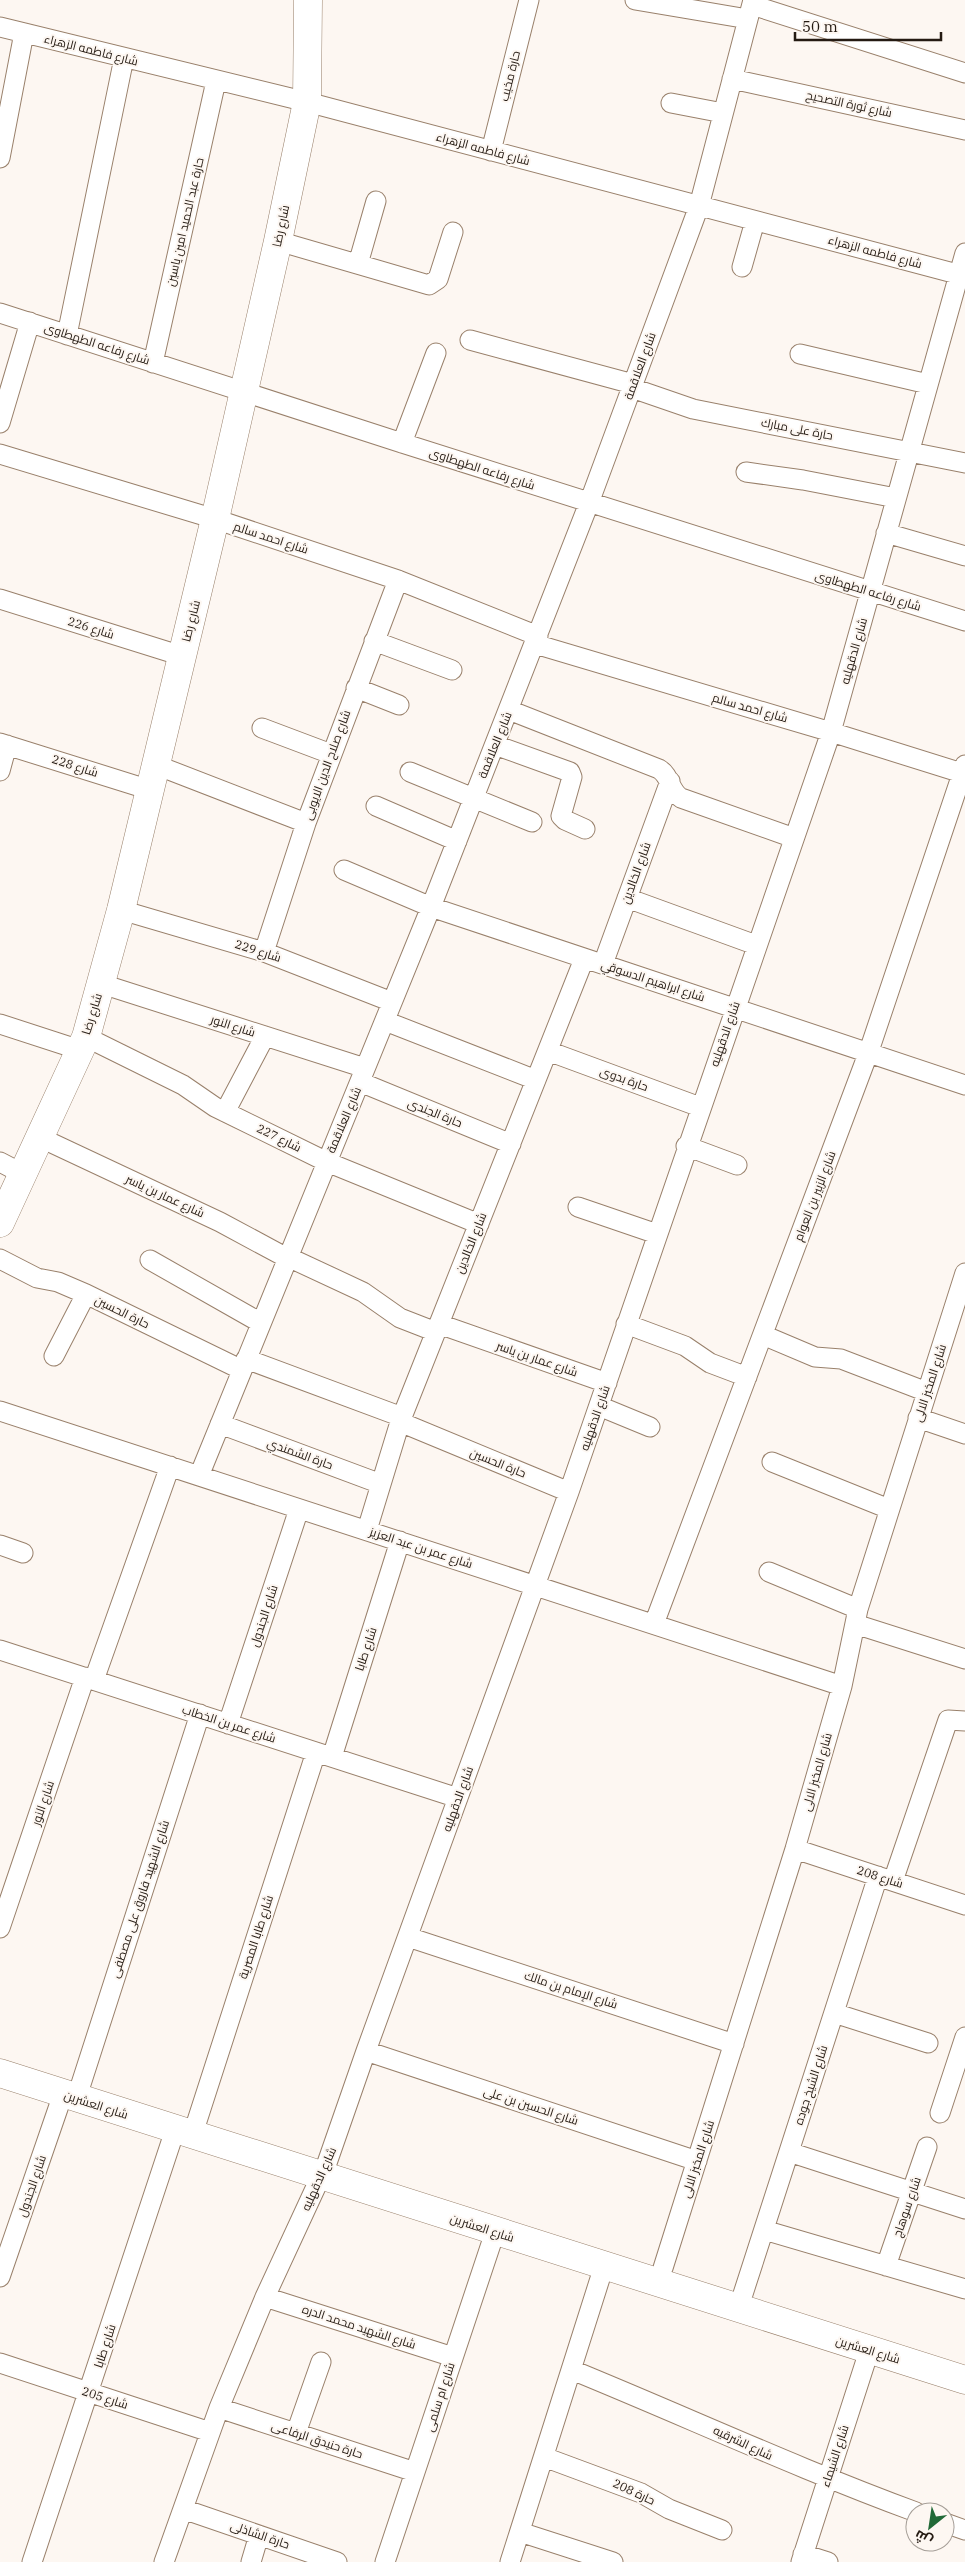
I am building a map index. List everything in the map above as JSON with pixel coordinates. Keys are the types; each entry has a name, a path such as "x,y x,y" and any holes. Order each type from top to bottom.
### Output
{"street":[{"name":"شارع رضا","path":"0,1223 12,1168 41,1138 83,1044 102,984 121,910 215,520 278,241 307,102 308,0"},
{"name":"حارة مخيب","path":"491,152 529,0"},
{"path":"635,0 751,8 965,73"},
{"name":"شارع العلاقمة","path":"199,1476 385,1021 589,503 699,206 751,8"},
{"name":"شارع فاطمه الزهراء","path":"0,27 307,102 962,275"},
{"path":"0,158 24,33"},
{"path":"67,335 124,58"},
{"name":"شارع ثورة التصحيح","path":"732,79 965,130"},
{"name":"حارة عبد الحميد امين ياسين","path":"153,363 216,81"},
{"path":"671,103 723,114"},
{"path":"358,264 376,201"},
{"path":"742,267 755,221"},
{"path":"278,241 432,284 438,279 453,232"},
{"name":"شارع الدقهليه","path":"164,2562 219,2408 265,2297 324,2169 607,1383 686,1146 831,732 909,450 962,275 965,253"},
{"name":"شارع رفاعه الطهطاوى","path":"0,313 589,503 965,621"},
{"path":"0,423 30,322"},
{"name":"حارة على مبارك","path":"470,340 632,386 693,409 909,450 965,463"},
{"path":"402,443 436,353"},
{"path":"800,354 928,384"},
{"name":"شارع احمد سالم","path":"0,454 215,520 398,580 536,640 831,732 964,771"},
{"path":"746,472 802,480 896,498"},
{"path":"886,533 965,556"},
{"name":"شارع صلاح الدين الايوبى","path":"264,952 306,823 398,580"},
{"name":"شارع 226","path":"0,599 182,656"},
{"path":"374,641 452,670"},
{"path":"356,688 399,705"},
{"path":"509,710 659,769 666,774 674,792 681,798 794,838"},
{"path":"262,728 331,754"},
{"path":"0,771 4,744"},
{"name":"شارع 228","path":"4,744 153,777 306,823"},
{"path":"495,745 570,772 572,777 561,816 565,820 585,828"},
{"name":"شارع الزبير بن العوام","path":"654,1624 869,1051 964,771"},
{"path":"410,772 532,822"},
{"name":"شارع الخالدين","path":"603,964 670,781"},
{"path":"376,806 457,841"},
{"name":"شارع ابراهيم الدسوقي","path":"344,870 431,906 869,1051 965,1085"},
{"path":"627,898 756,945"},
{"name":"شارع 229","path":"121,910 264,952 392,1002"},
{"name":"شارع الخالدين","path":"367,1530 401,1420 584,958"},
{"name":"شارع النور","path":"102,984 265,1036 362,1075"},
{"path":"385,1021 536,1080"},
{"name":"شارع 227","path":"0,1024 83,1044 184,1085 226,1112 327,1162 479,1224"},
{"path":"226,1112 265,1036"},
{"name":"حارة بدوى","path":"548,1051 700,1106"},
{"name":"حارة الجندى","path":"362,1075 511,1144"},
{"name":"شارع عمار بن ياسر","path":"41,1138 363,1292 400,1318 437,1328 607,1383"},
{"path":"686,1146 737,1165"},
{"path":"578,1207 657,1234"},
{"name":"حارة الحسين","path":"0,1259 37,1278 58,1282 244,1365 401,1420 569,1492"},
{"path":"150,1260 261,1323"},
{"name":"شارع المخبز الالى","path":"663,2268 795,1849 842,1686 857,1616 889,1509 927,1392 960,1308 965,1273"},
{"path":"54,1356 86,1294"},
{"path":"626,1324 685,1346 710,1363 747,1377"},
{"path":"763,1335 816,1357 841,1359 927,1392"},
{"path":"599,1406 650,1427"},
{"name":"شارع عمر بن عبد العزيز","path":"0,1411 842,1686"},
{"path":"918,1418 965,1434"},
{"name":"حارة الشمندي","path":"220,1424 381,1484"},
{"path":"772,1462 889,1509"},
{"name":"شارع النور","path":"0,1928 89,1679 170,1466"},
{"name":"شارع الجندول","path":"228,1724 299,1508"},
{"name":"شارع طابا","path":"324,1755 400,1541"},
{"path":"0,1545 23,1553"},
{"path":"769,1572 857,1616 965,1660"},
{"name":"شارع عمر بن الخطاب","path":"0,1650 458,1798"},
{"name":"شارع الشهيد فاروق على مصطفى","path":"72,2089 200,1714"},
{"name":"شارع الشيخ جوده","path":"743,2294 834,2013 948,1720 965,1721"},
{"name":"شارع طابا المصرية","path":"186,2125 324,1755"},
{"name":"شارع 208","path":"795,1849 965,1905"},
{"name":"شارع الإمام بن مالك","path":"408,1937 734,2044"},
{"path":"834,2013 928,2044"},
{"path":"940,2113 963,2049"},
{"name":"شارع الحسين بن على","path":"366,2051 697,2162"},
{"name":"شارع العشرين","path":"0,2057 72,2089"},
{"name":"شارع العشرين","path":"0,2073 72,2089 324,2169 663,2268 965,2363"},
{"name":"شارع الجندول","path":"0,2277 72,2089"},
{"name":"شارع طابا","path":"32,2562 90,2392 186,2125"},
{"name":"شارع سوهاج","path":"886,2266 927,2147"},
{"path":"789,2152 965,2209"},
{"name":"شارع العشرين","path":"324,2169 494,2232 965,2380"},
{"path":"764,2230 965,2289"},
{"name":"شارع ام سلمى","path":"385,2562 494,2232"},
{"path":"510,2562 604,2266"},
{"name":"شارع الشهيد محمد الدره","path":"265,2297 453,2357"},
{"name":"شارع الشيماء","path":"802,2558 869,2351"},
{"path":"296,2433 321,2362"},
{"name":"شارع 205","path":"0,2363 210,2432"},
{"name":"شارع الشرقيه","path":"572,2370 690,2418 827,2480 905,2508"},
{"name":"حارة حنيدق الرفاعى","path":"219,2408 415,2472"},
{"name":"حارة 208","path":"544,2457 634,2490 669,2509 722,2530"},
{"name":"حارة الشاذلى","path":"183,2509 337,2562"},
{"path":"520,2532 614,2562"},
{"path":"250,2562 259,2535"},
{"path":"802,2558 828,2562"}]}
